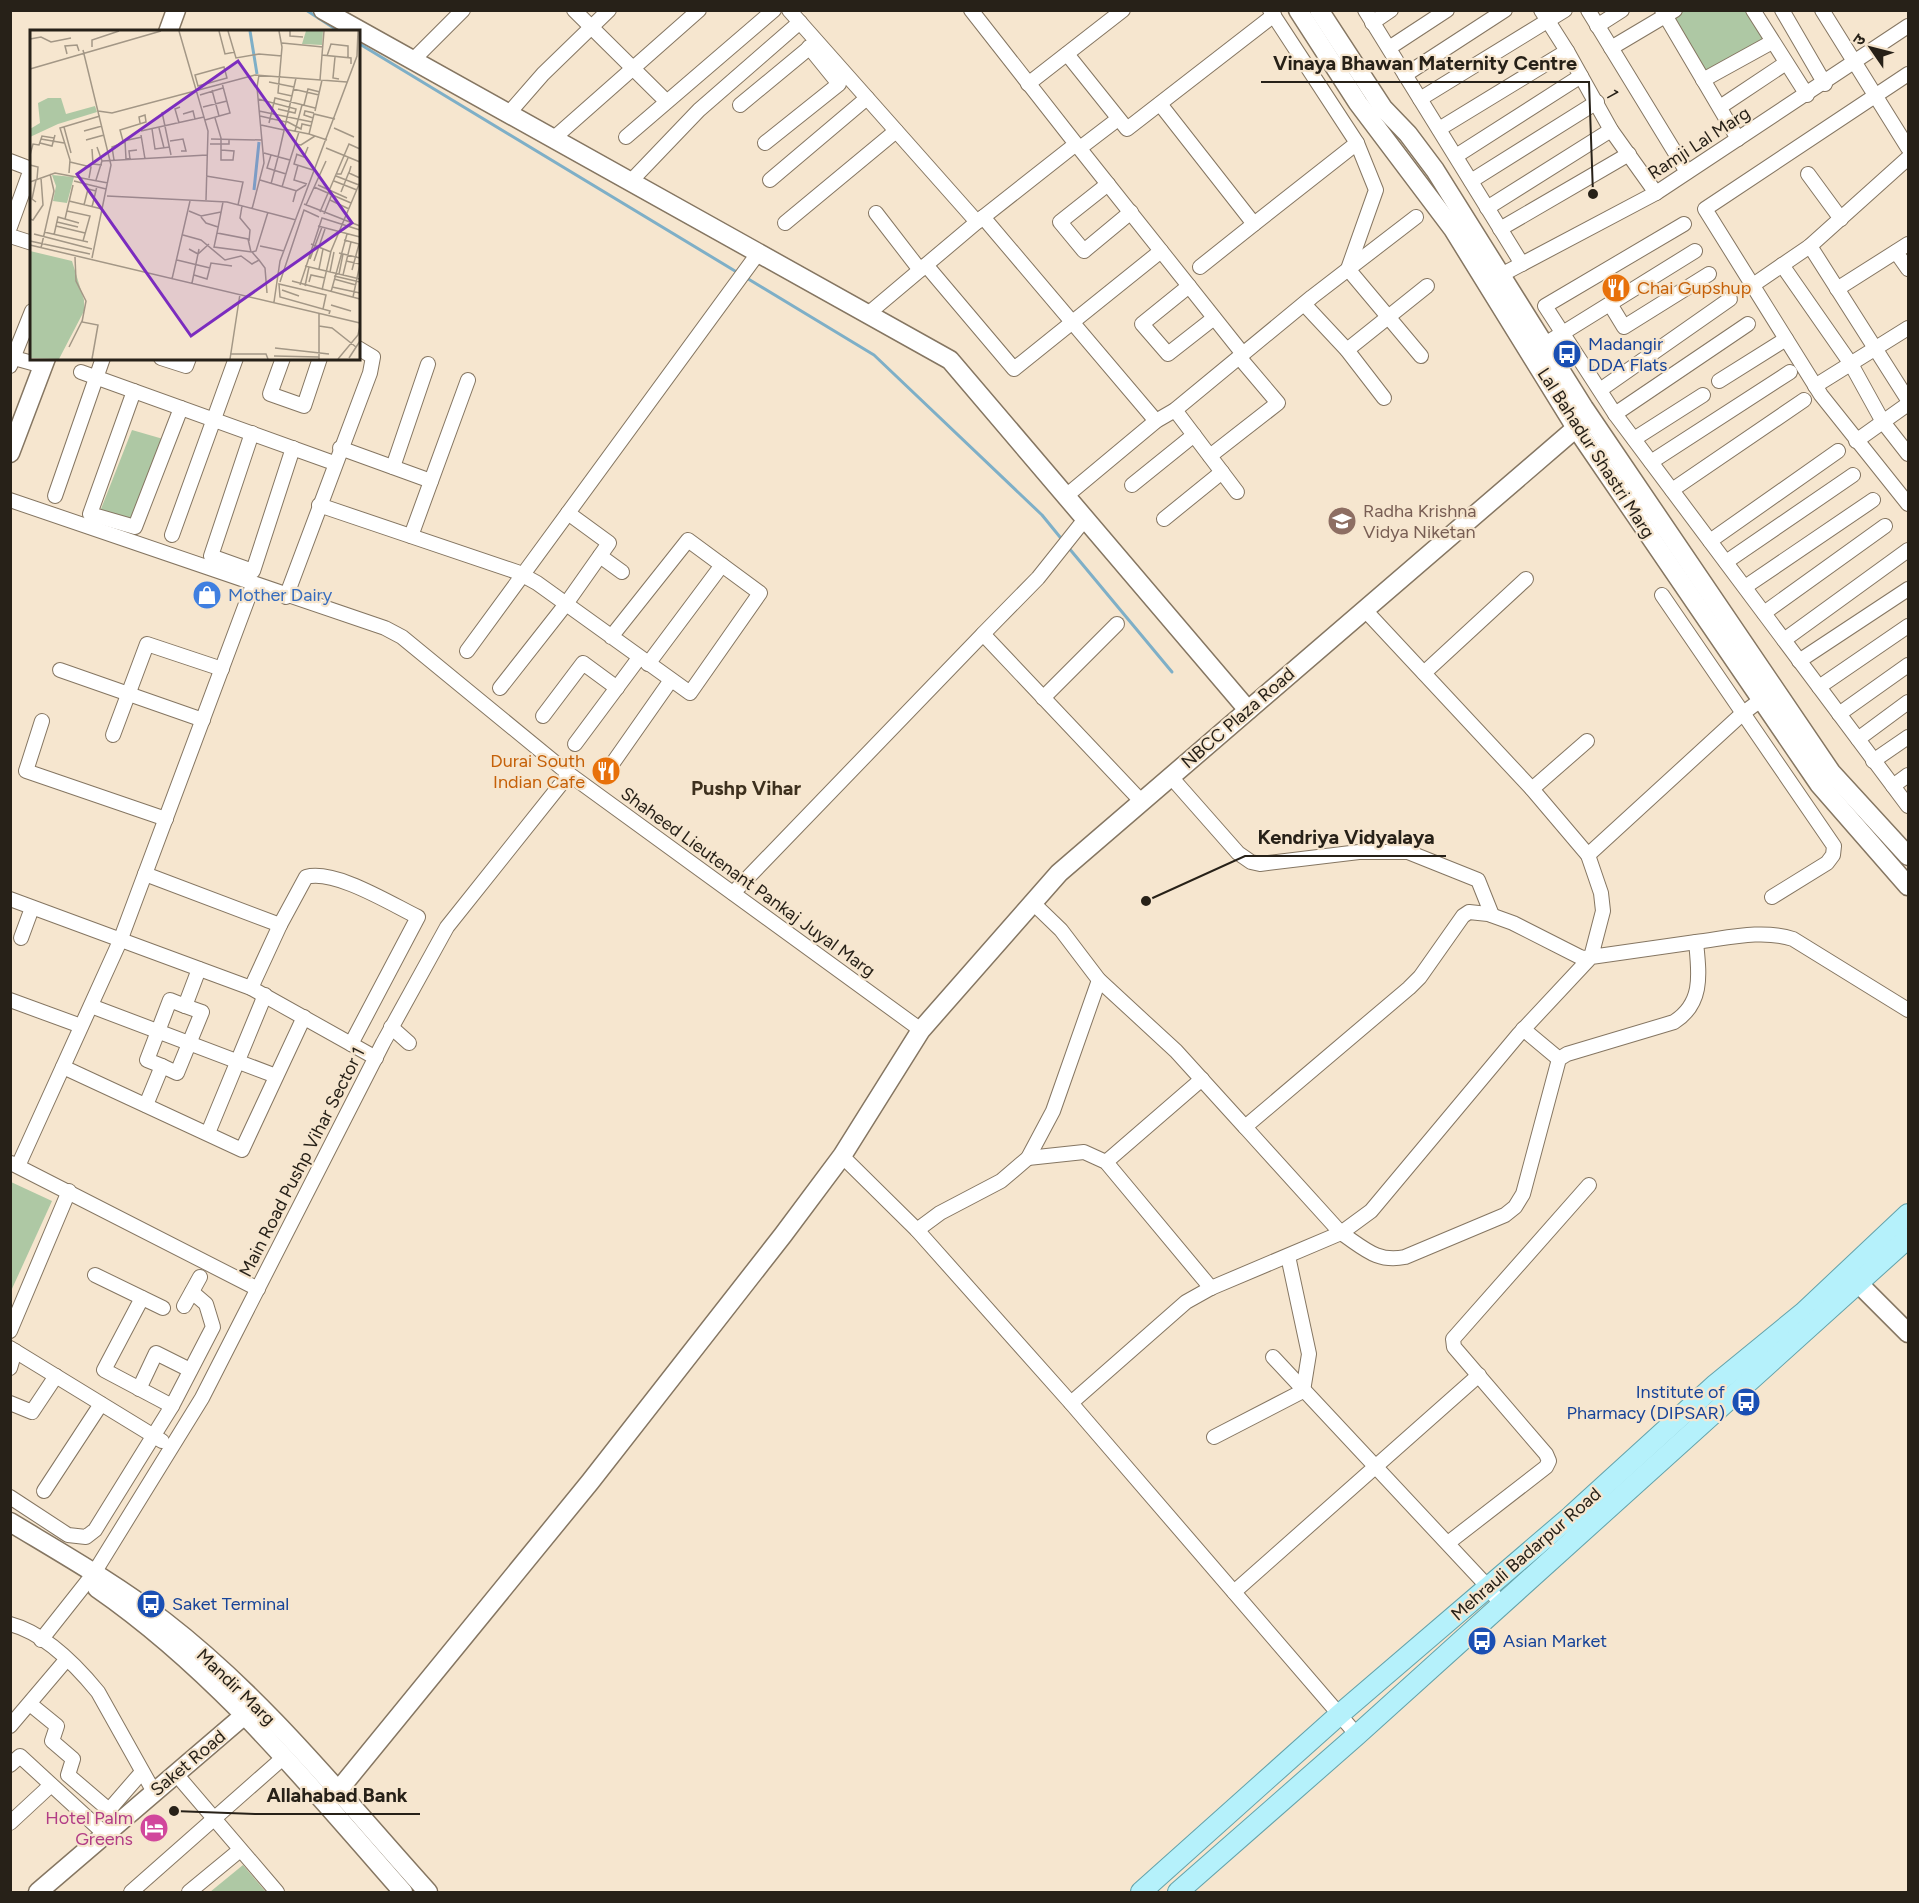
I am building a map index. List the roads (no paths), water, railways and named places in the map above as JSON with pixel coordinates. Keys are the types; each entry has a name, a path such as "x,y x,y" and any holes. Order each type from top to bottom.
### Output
{"main road":[{"name":"Mehrauli Badarpur Road","path":"1141,1893 1340,1714 1489,1588 1716,1384 1804,1312 1908,1214"},
{"name":"Mehrauli Badarpur Road","path":"1178,1893 1357,1736 1758,1371 1859,1284 1908,1238"}],"street":[{"path":"169,30 176,10"},
{"path":"323,10 359,30"},
{"path":"413,60 464,10"},
{"path":"574,10 666,101"},
{"path":"509,113 543,74 609,10"},
{"path":"554,138 699,10"},
{"path":"626,137 774,10"},
{"path":"1028,84 1123,10"},
{"name":"Lal Bahadur Shastri Marg","path":"1298,10 1358,103 1454,228 1576,428 1819,784 1908,886"},
{"name":"Lal Bahadur Shastri Marg","path":"1319,10 1383,108 1408,134 1435,170 1584,408 1831,772 1908,856"},
{"path":"1391,10 1368,17 1521,264"},
{"path":"1389,48 1447,10"},
{"path":"1406,75 1505,10"},
{"path":"1420,99 1544,16 1565,10"},
{"path":"1588,10 1687,172"},
{"path":"1597,26 1622,10"},
{"path":"1753,10 1807,95"},
{"path":"1782,10 1825,84"},
{"path":"1822,10 1852,62 1876,94 1908,147"},
{"path":"973,11 1278,403 1210,456"},
{"path":"1611,48 1667,12 1738,139"},
{"path":"1067,54 1126,129 1272,13 1357,143 1376,190 1348,269"},
{"path":"631,181 795,15 839,84 765,143"},
{"name":"1","path":"1544,16 1597,102 1611,130 1656,193"},
{"name":"Ramji Lal Marg","path":"1501,275 1656,193 1825,84 1852,62 1908,26"},
{"path":"360,31 950,360 1248,710"},
{"path":"1703,80 1772,42"},
{"path":"813,44 867,98 980,220 1073,323 1156,421"},
{"path":"740,105 813,44"},
{"path":"1439,129 1567,51"},
{"path":"1720,106 1786,63"},
{"path":"1908,74 1705,209 1815,386 1856,441 1908,504"},
{"path":"1456,156 1581,76"},
{"path":"770,180 867,98"},
{"path":"1471,182 1597,102"},
{"path":"1160,104 1254,224"},
{"path":"869,313 980,220 1078,146 1118,119"},
{"path":"785,223 896,130"},
{"path":"1487,208 1611,130"},
{"path":"1200,267 1357,143"},
{"path":"1500,229 1629,154"},
{"path":"1753,285 1810,246 1908,158"},
{"path":"10,161 30,168"},
{"path":"10,227 30,174"},
{"path":"1808,174 1841,219"},
{"path":"1108,184 1060,222 1084,251 1131,212"},
{"path":"876,213 1014,369 1161,250"},
{"path":"1066,496 1156,421 1175,410 1304,304 1416,217"},
{"path":"1684,224 1545,306 1615,414 1908,806"},
{"path":"10,236 30,242"},
{"path":"1837,289 1908,243"},
{"path":"1810,246 1908,402 1856,441"},
{"path":"1545,344 1695,251"},
{"path":"467,651 759,252"},
{"path":"1896,252 1908,270"},
{"path":"1782,265 1851,364 1883,422 1908,454"},
{"path":"1348,269 1421,356"},
{"path":"1610,304 1624,327 1709,274"},
{"path":"1189,286 1142,324 1168,354 1214,318"},
{"path":"1347,350 1427,286"},
{"path":"1599,390 1730,299"},
{"path":"1304,304 1347,350 1384,398"},
{"path":"10,453 44,362 12,362 30,316"},
{"path":"1615,414 1748,324"},
{"path":"1815,386 1908,328"},
{"path":"1719,381 1786,339"},
{"path":"286,597 334,463 370,373 373,357 360,349"},
{"path":"55,496 102,360"},
{"path":"167,360 186,366 188,360"},
{"path":"172,536 235,360"},
{"path":"281,360 270,394 304,405 319,360"},
{"path":"393,467 428,364"},
{"path":"81,372 334,463"},
{"path":"1651,462 1790,372"},
{"path":"411,536 468,380"},
{"path":"134,391 90,514 135,527 181,408"},
{"path":"1634,439 1703,395"},
{"path":"1672,490 1804,400"},
{"path":"1175,410 1237,492"},
{"name":"NBCC Plaza Road","path":"337,1792 590,1482 842,1156 921,1030 1059,873 1576,428"},
{"path":"252,433 211,556 253,571 293,448"},
{"path":"1132,485 1194,435"},
{"path":"340,448 431,481"},
{"path":"1710,541 1838,451"},
{"path":"1164,519 1222,472"},
{"path":"1726,562 1853,475"},
{"name":"Shaheed Lieutenant Pankaj Juyal Marg","path":"10,500 286,597 385,628 402,637 569,774 921,1030"},
{"path":"1745,587 1873,500"},
{"path":"319,505 523,575 690,693 760,593 688,540 611,637"},
{"path":"500,688 566,604 609,543 568,513"},
{"path":"733,893 1038,578 1085,519"},
{"path":"1764,613 1885,526"},
{"path":"1784,639 1908,550"},
{"path":"600,556 622,572"},
{"path":"575,744 617,688 644,661 722,565"},
{"path":"1424,673 1526,579"},
{"path":"253,585 120,941 63,1067 14,1164 258,1289"},
{"path":"1799,661 1908,589"},
{"path":"1662,595 1834,846 1833,855 1827,863 1772,897"},
{"path":"1071,1403 1169,1315 1211,1288 1341,1233 1371,1211 1523,1029 1591,957 1603,911 1601,893 1588,855 1532,789 1364,609"},
{"path":"1043,698 1117,624"},
{"path":"1819,687 1908,626"},
{"path":"983,634 1142,802"},
{"path":"113,735 147,644 222,669"},
{"path":"543,716 583,663 617,688"},
{"path":"1839,714 1908,665"},
{"path":"60,670 203,720"},
{"path":"610,767 671,680"},
{"path":"1588,855 1742,714 1762,699"},
{"path":"1858,739 1908,702"},
{"path":"42,721 26,771 166,819"},
{"path":"1873,761 1908,737"},
{"path":"1532,789 1587,741"},
{"name":"Main Road Pushp Vihar Sector 1","path":"41,1640 91,1577 202,1398 375,1058 447,927 569,774"},
{"path":"1893,786 1908,775"},
{"path":"1171,777 1238,853 1251,862 1294,862 1359,852 1407,852 1478,880 1492,915"},
{"path":"145,874 280,925"},
{"path":"251,988 280,925 306,877 317,874 338,879 418,917 351,1044"},
{"path":"10,900 251,988 375,1058"},
{"path":"1033,903 1060,930 1098,980 1202,1079 1341,1233 1381,1258 1389,1260 1405,1257 1505,1215 1523,1194 1559,1059 1567,1054 1674,1022 1685,1015 1700,983 1696,942"},
{"path":"21,938 32,908"},
{"path":"1245,1127 1408,988 1420,976 1463,916 1475,911 1492,915 1582,958 1766,933 1780,935 1793,939 1908,1010"},
{"path":"185,1006 199,969"},
{"path":"917,1230 940,1213 1001,1181 1028,1158 1053,1111 1098,980"},
{"path":"208,1133 265,995"},
{"path":"10,1000 81,1026"},
{"path":"170,1000 202,1012 177,1073 147,1060 158,1031 170,1000"},
{"path":"91,1006 276,1076"},
{"path":"63,1067 242,1150 304,1017"},
{"path":"392,1028 410,1043"},
{"path":"1523,1029 1559,1059"},
{"path":"146,1105 162,1066"},
{"path":"1106,1162 1202,1079"},
{"path":"1028,1158 1084,1152 1106,1162 1211,1288"},
{"path":"842,1156 917,1230 1071,1403 1357,1736"},
{"path":"1448,1544 1546,1467 1549,1461 1546,1454 1454,1347 1453,1339 1589,1185"},
{"path":"10,1331 69,1191"},
{"path":"1288,1256 1309,1354 1303,1391"},
{"path":"95,1275 163,1308"},
{"path":"184,1306 200,1277"},
{"path":"1859,1284 1908,1333"},
{"path":"10,1497 68,1535 86,1537 95,1530 172,1406 213,1327 206,1304 192,1292"},
{"path":"142,1298 104,1370 172,1406"},
{"path":"10,1368 13,1349 172,1447"},
{"path":"139,1389 156,1353 190,1370"},
{"path":"1273,1357 1489,1588 1501,1605"},
{"path":"1234,1592 1479,1375"},
{"path":"10,1403 32,1412 56,1376"},
{"path":"1214,1437 1303,1391"},
{"path":"44,1491 101,1404"},
{"name":"Mandir Marg","path":"10,1522 91,1577 251,1709 337,1792 428,1893"},
{"name":"Mandir Marg","path":"10,1537 91,1577"},
{"path":"10,1624 41,1640 66,1660 98,1692 154,1792"},
{"path":"10,1726 66,1660"},
{"path":"30,1704 57,1726 52,1741 73,1759 68,1775 109,1810 117,1814 142,1772"},
{"name":"Mandir Marg","path":"251,1709 284,1757 403,1893"},
{"name":"Saket Road","path":"38,1893 105,1834 117,1814 154,1792 251,1709"},
{"path":"10,1765 20,1756 105,1834"},
{"path":"130,1893 284,1757"},
{"path":"176,1774 277,1893"},
{"path":"10,1822 51,1785"},
{"path":"189,1893 240,1850"}],"waterway":[{"path":"306,10 337,30"},
{"path":"360,44 740,274"},
{"path":"745,277 874,355 1042,515 1064,542"},
{"path":"1068,547 1172,672"}],"place":[{"name":"Vinaya Bhawan Maternity Centre","path":"1593,194"},
{"name":"Chai Gupshup","path":"1616,288"},
{"name":"Madangir DDA Flats","path":"1567,354"},
{"name":"Radha Krishna Vidya Niketan","path":"1342,521"},
{"name":"Mother Dairy","path":"207,595"},
{"name":"Durai South Indian Cafe","path":"606,771"},
{"name":"Kendriya Vidyalaya","path":"1146,901"},
{"name":"Institute of Pharmacy (DIPSAR)","path":"1746,1402"},
{"name":"Saket Terminal","path":"151,1604"},
{"name":"Asian Market","path":"1482,1641"},
{"name":"Allahabad Bank","path":"174,1811"},
{"name":"Hotel Palm Greens","path":"154,1828"}],"district":[{"name":"Pushp Vihar","path":"746,788"}]}
